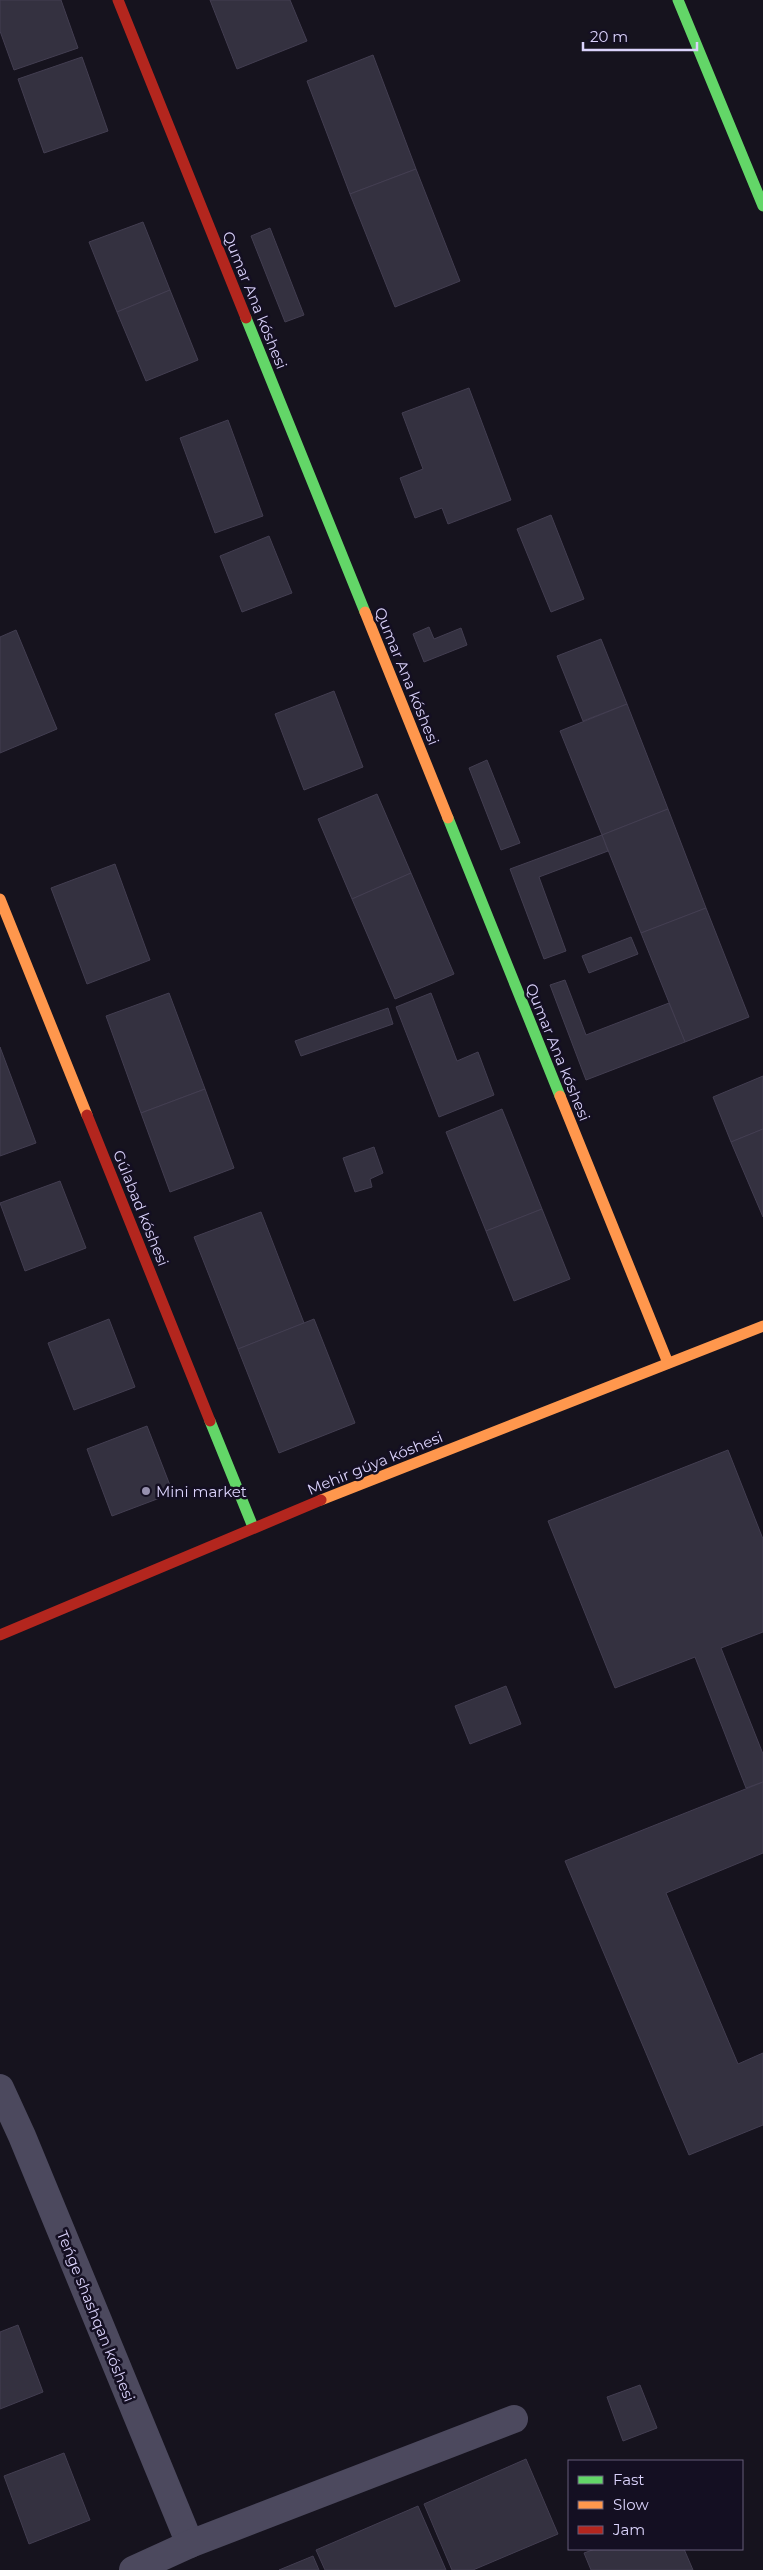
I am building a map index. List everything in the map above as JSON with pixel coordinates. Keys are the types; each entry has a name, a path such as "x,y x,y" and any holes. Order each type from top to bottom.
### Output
{"street":[{"name":"Qumar Ana kóshesi","path":"118,0 668,1363"},
{"path":"678,0 763,206"},
{"name":"Gúlabad kóshesi","path":"0,900 253,1527"},
{"name":"Mehir gúyа kóshesi","path":"0,1635 253,1527 763,1326"},
{"name":"Teńge shashqan kóshesi","path":"0,2088 26,2145 190,2544"},
{"path":"133,2570 190,2544 514,2419"}],"building":[{"path":"0,0 61,0 78,48 14,70 0,31"},
{"path":"210,0 290,0 307,41 237,69"},
{"path":"373,55 416,169 350,194 307,81"},
{"path":"82,57 108,131 44,153 18,79"},
{"path":"416,169 460,281 395,307 350,194"},
{"path":"143,222 170,290 117,312 89,242"},
{"path":"270,228 304,315 285,322 251,236"},
{"path":"170,290 198,360 146,381 117,312"},
{"path":"469,388 511,500 448,524 442,508 415,518 400,478 423,469 402,413"},
{"path":"228,420 263,516 215,533 180,438"},
{"path":"551,515 584,599 551,612 517,529"},
{"path":"269,536 292,593 242,612 220,556"},
{"path":"429,627 434,639 461,628 467,645 424,662 413,634"},
{"path":"16,630 57,729 0,753 0,637"},
{"path":"601,639 627,704 583,721 557,656"},
{"path":"334,691 363,767 304,790 275,714"},
{"path":"627,704 668,809 602,835 560,731"},
{"path":"487,760 520,843 501,850 469,768"},
{"path":"377,794 411,873 352,899 318,819"},
{"path":"668,809 706,908 641,933 602,835"},
{"path":"602,835 608,851 539,877 566,951 544,959 510,869"},
{"path":"115,864 150,960 87,984 51,888"},
{"path":"411,873 454,974 395,999 352,899"},
{"path":"706,908 749,1017 685,1042 641,933"},
{"path":"631,937 638,954 589,973 582,956"},
{"path":"565,980 586,1035 669,1003 685,1042 586,1080 550,985"},
{"path":"169,993 205,1089 141,1113 106,1016"},
{"path":"431,993 457,1061 478,1052 494,1095 439,1117 396,1007"},
{"path":"388,1008 393,1024 301,1056 295,1041"},
{"path":"0,1047 36,1143 0,1156"},
{"path":"763,1076 763,1129 731,1142 713,1097"},
{"path":"205,1089 234,1168 170,1192 141,1113"},
{"path":"502,1109 542,1209 486,1231 446,1132"},
{"path":"763,1129 763,1217 731,1142"},
{"path":"374,1147 383,1173 370,1179 372,1187 355,1192 343,1158"},
{"path":"60,1181 86,1248 25,1271 0,1203"},
{"path":"542,1209 570,1279 514,1301 486,1231"},
{"path":"261,1212 304,1323 238,1349 194,1237"},
{"path":"109,1319 135,1387 74,1410 48,1343"},
{"path":"314,1319 355,1423 279,1453 238,1349"},
{"path":"147,1426 173,1493 112,1516 87,1449"},
{"path":"728,1450 763,1539 763,1632 721,1648 763,1754 763,1782 746,1788 695,1657 615,1688 548,1521"},
{"path":"506,1686 521,1724 470,1744 455,1706"},
{"path":"763,1782 763,1853 666,1893 738,2064 763,2053 763,2125 689,2155 565,1861"},
{"path":"18,2325 43,2392 0,2409 0,2332"},
{"path":"640,2385 657,2428 623,2441 607,2397"},
{"path":"64,2453 90,2520 29,2544 4,2476"},
{"path":"526,2459 558,2534 473,2570 452,2570 424,2504"},
{"path":"418,2506 446,2570 325,2570 316,2550"},
{"path":"592,2550 684,2550 693,2570 591,2570 584,2553"},
{"path":"313,2556 319,2570 279,2570"}],"traffic: fast":[{"path":"678,0 763,206"},
{"path":"246,318 365,612"},
{"path":"448,818 560,1096"},
{"path":"210,1421 253,1527"}],"traffic: slow":[{"path":"365,612 448,818"},
{"path":"0,899 87,1115"},
{"path":"560,1096 668,1363"},
{"path":"321,1500 763,1326"}],"traffic: jam":[{"path":"118,0 246,318"},
{"path":"87,1115 210,1421"},
{"path":"0,1635 321,1500"}],"place":[{"name":"Mini market","path":"146,1491"}]}
